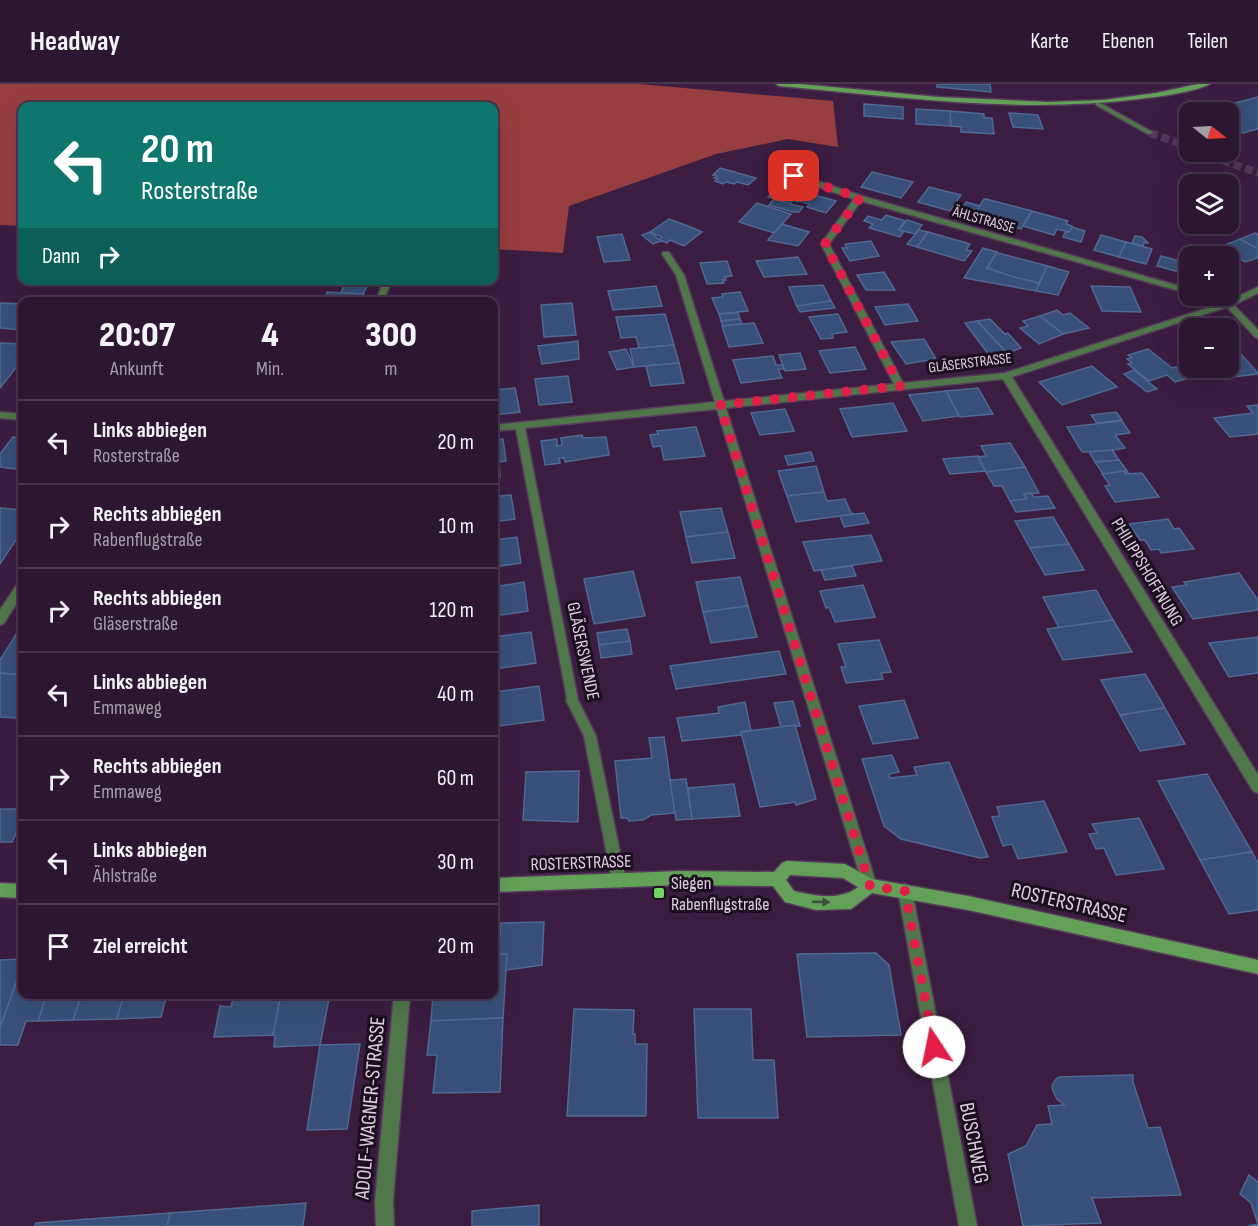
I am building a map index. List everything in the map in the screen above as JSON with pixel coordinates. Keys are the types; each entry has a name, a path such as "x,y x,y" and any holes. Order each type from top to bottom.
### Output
{"main road":[{"path":"779,84 971,100 1098,104 1153,97 1207,84"},
{"name":"ROSTERSTRASSE","path":"498,885 680,878 777,879 787,868 844,871 870,886 968,903 1258,967"},
{"path":"777,879 790,897 816,903 851,902 870,886"},
{"path":"0,890 18,891"}],"street":[{"path":"1098,104 1150,133"},
{"name":"ÄHLSTRASSE","path":"773,169 860,198 1179,289"},
{"path":"860,198 825,244 900,386"},
{"path":"666,254 680,275 870,886"},
{"name":"GLÄSERSTRASSE","path":"1239,299 1258,290"},
{"name":"GLÄSERSTRASSE","path":"498,428 1006,376 1222,306"},
{"path":"1230,306 1258,335"},
{"name":"PHILIPPSHOFFNUNG","path":"1006,376 1258,787"},
{"path":"0,415 18,417"},
{"name":"GLÄSERSWENDE","path":"520,426 572,700 590,736 619,881"},
{"path":"0,620 18,592"},
{"name":"BUSCHWEG","path":"905,891 968,1226"},
{"name":"ADOLF-WAGNER-STRASSE","path":"385,1226 384,1202 402,999"}],"shaded area":[{"path":"0,84 639,84 833,101 838,147 788,139 716,154 569,206 563,253 498,249 498,102 18,102 18,226 0,225"}],"building":[{"path":"937,84 990,84 991,92 937,87"},
{"path":"1258,97 1258,129 1243,133 1239,132 1239,102"},
{"path":"864,104 903,107 903,119 864,116"},
{"path":"916,109 950,111 951,126 916,124"},
{"path":"950,111 984,114 984,118 992,118 994,134 961,132 961,127 951,126"},
{"path":"1009,113 1038,115 1043,129 1013,127"},
{"path":"720,168 756,178 748,185 737,182 723,184 715,181 718,179 714,178 717,176 713,175"},
{"path":"872,172 913,182 901,198 861,187"},
{"path":"779,185 803,192 797,198 801,199 798,202 793,200 790,204 768,197"},
{"path":"929,187 961,195 950,211 918,202"},
{"path":"803,192 836,201 826,213 807,207 809,204 799,201 801,199 797,198"},
{"path":"774,199 803,207 799,212 793,212 769,205"},
{"path":"984,199 1032,211 1021,229 973,216"},
{"path":"966,202 980,206 973,216 959,212"},
{"path":"757,203 791,214 774,233 739,222"},
{"path":"1032,211 1068,221 1066,224 1072,228 1069,232 1057,229 1054,235 1023,226"},
{"path":"886,215 905,221 899,230 904,231 900,237 869,228 873,224 864,221 868,216 882,220"},
{"path":"669,219 702,232 684,246 670,240 667,243 659,240 662,237 650,232"},
{"path":"907,220 922,225 915,234 899,230"},
{"path":"782,224 809,232 798,246 768,240"},
{"path":"1072,227 1085,231 1081,242 1063,237 1065,232 1069,232"},
{"path":"919,230 928,232 917,247 907,244"},
{"path":"650,232 661,241 653,244 642,235"},
{"path":"928,232 970,244 966,250 972,251 964,261 917,247"},
{"path":"622,234 630,260 604,262 597,237"},
{"path":"1258,234 1258,249 1240,239"},
{"path":"1101,235 1126,242 1119,257 1094,250"},
{"path":"1135,236 1142,237 1148,243 1144,243 1143,246 1132,243"},
{"path":"1240,239 1258,249 1258,258 1245,262 1239,258 1239,246 1222,246"},
{"path":"871,241 879,256 850,261 842,248 847,248 845,244"},
{"path":"1126,242 1152,249 1146,264 1119,257"},
{"path":"983,248 997,252 987,268 1039,283 1036,291 964,278"},
{"path":"997,252 1048,266 1039,283 1014,277 987,268"},
{"path":"1161,256 1179,261 1179,272 1157,266"},
{"path":"798,257 807,274 764,277 756,261"},
{"path":"727,261 732,276 725,277 724,283 707,284 700,263"},
{"path":"1047,266 1069,272 1058,295 1036,291"},
{"path":"884,272 895,290 866,290 857,275"},
{"path":"344,285 367,286 363,294 341,293"},
{"path":"823,285 831,301 797,307 789,287"},
{"path":"656,286 662,306 613,310 608,291"},
{"path":"1091,286 1130,287 1141,312 1102,311"},
{"path":"327,292 364,294 362,297 326,297"},
{"path":"740,292 748,311 719,314 712,298 723,297 722,294"},
{"path":"831,301 835,308 800,312 797,306"},
{"path":"0,303 18,304 18,330 0,328"},
{"path":"572,303 576,335 544,337 541,305"},
{"path":"908,304 918,321 885,325 875,307"},
{"path":"1057,310 1063,315 1070,313 1089,328 1063,334 1040,316"},
{"path":"738,313 740,319 721,321 719,314"},
{"path":"665,314 674,345 639,348 636,337 621,338 616,317"},
{"path":"838,314 847,332 832,334 833,338 821,339 809,317"},
{"path":"1040,316 1063,334 1039,344 1020,328 1028,326 1023,321"},
{"path":"740,319 742,324 723,326 721,321"},
{"path":"990,319 1005,334 1008,333 1021,348 1007,353 977,321"},
{"path":"977,321 1007,353 989,355 965,323"},
{"path":"754,323 763,343 729,347 722,326"},
{"path":"924,339 936,359 906,364 891,342"},
{"path":"578,341 579,359 542,364 538,346"},
{"path":"0,343 18,344 18,365 0,388"},
{"path":"674,345 679,363 634,367 630,349"},
{"path":"855,347 866,369 830,373 819,351"},
{"path":"626,349 634,367 617,370 609,352"},
{"path":"1148,349 1172,368 1176,367 1179,370 1179,378 1189,378 1175,382 1167,375 1149,381 1128,364 1132,363 1127,359 1132,358 1128,355"},
{"path":"1239,352 1258,373 1239,376"},
{"path":"800,353 806,369 785,371 779,355"},
{"path":"773,356 776,365 782,365 784,369 778,369 782,378 741,383 733,360"},
{"path":"679,363 684,383 651,386 646,366"},
{"path":"1092,366 1117,387 1062,405 1039,382"},
{"path":"1134,370 1157,389 1147,392 1124,374"},
{"path":"568,376 572,402 539,405 535,379"},
{"path":"515,388 520,412 498,415 498,390"},
{"path":"978,388 993,414 960,417 946,391"},
{"path":"946,391 959,416 923,421 909,395"},
{"path":"893,403 907,431 852,437 840,409"},
{"path":"1258,405 1258,434 1230,437 1214,418 1253,413 1247,406"},
{"path":"785,409 794,431 760,435 751,413"},
{"path":"1116,412 1122,420 1097,423 1091,415"},
{"path":"1122,421 1130,433 1115,435 1125,448 1108,451 1082,452 1067,427"},
{"path":"696,427 705,456 664,460 661,446 653,447 650,435 658,434 657,431"},
{"path":"582,435 583,438 606,437 609,455 565,462 564,458 559,458 560,463 545,465 541,441 557,439 557,446 562,445 561,438"},
{"path":"13,437 18,438 18,469 0,467 0,454"},
{"path":"503,439 506,461 499,462 500,477 498,477 498,440"},
{"path":"1010,443 1025,467 986,472 978,457 986,456 981,446"},
{"path":"1112,450 1119,460 1095,462 1089,452"},
{"path":"811,452 814,461 788,465 785,456"},
{"path":"978,456 985,471 950,474 943,459"},
{"path":"1119,460 1128,472 1103,474 1095,462"},
{"path":"816,466 824,492 787,496 778,471"},
{"path":"1025,467 1039,493 1024,494 1027,499 1010,501 1002,486 994,486 986,472"},
{"path":"1124,471 1126,474 1142,473 1159,497 1115,502 1105,486 1110,485 1102,474"},
{"path":"824,492 827,501 845,499 851,513 855,514 796,522 787,496"},
{"path":"1031,493 1034,497 1048,496 1055,508 1016,512 1010,501 1027,499 1024,494"},
{"path":"511,495 515,519 498,521 498,497"},
{"path":"0,508 18,510 18,537 0,564"},
{"path":"721,508 728,532 686,537 680,512"},
{"path":"864,513 869,523 844,527 840,516"},
{"path":"1053,517 1069,544 1030,548 1015,521"},
{"path":"1168,519 1174,529 1179,528 1194,549 1161,553 1159,549 1151,550 1145,540 1140,540 1129,524"},
{"path":"728,532 735,558 692,563 686,537"},
{"path":"871,535 882,561 814,571 803,542"},
{"path":"517,537 521,563 498,566 498,539"},
{"path":"1069,544 1084,570 1045,575 1030,548"},
{"path":"852,566 856,576 825,580 821,570"},
{"path":"633,571 645,616 594,624 584,579"},
{"path":"1239,573 1258,600 1258,610 1193,619 1172,587 1187,585 1184,582"},
{"path":"740,577 748,606 703,612 696,582"},
{"path":"524,582 528,611 498,615 498,586"},
{"path":"863,585 875,617 835,622 829,607 826,608 820,591"},
{"path":"1096,590 1113,620 1059,628 1043,597"},
{"path":"748,606 757,637 711,643 703,612"},
{"path":"1113,620 1132,652 1063,660 1047,629"},
{"path":"627,629 630,641 599,645 597,633"},
{"path":"531,632 536,663 498,668 498,636"},
{"path":"18,633 18,675 0,673 0,660"},
{"path":"1258,637 1258,673 1229,677 1209,643"},
{"path":"879,640 891,672 881,673 883,679 846,683 841,667 846,667 838,644"},
{"path":"630,641 632,654 601,658 599,645"},
{"path":"779,651 786,674 676,689 670,666"},
{"path":"0,673 18,675 18,714 16,718 0,717"},
{"path":"1145,674 1165,708 1120,715 1101,680"},
{"path":"539,686 544,720 499,726 498,692"},
{"path":"904,700 918,738 873,744 859,706"},
{"path":"793,701 800,726 781,727 774,703"},
{"path":"745,702 751,731 741,732 741,735 682,741 677,718 719,713 718,707"},
{"path":"1165,708 1185,744 1140,751 1120,715"},
{"path":"795,725 816,799 796,805 795,802 760,807 741,732"},
{"path":"664,737 675,813 651,815 643,820 629,821 627,818 621,818 615,761 652,758 649,738"},
{"path":"892,755 899,772 889,774 890,778 917,775 914,767 949,762 988,857 980,858 901,839 884,826 862,759"},
{"path":"579,771 578,822 523,820 526,772"},
{"path":"1207,774 1252,852 1200,860 1158,781"},
{"path":"686,779 692,819 676,820 670,780"},
{"path":"734,784 740,816 692,819 688,788"},
{"path":"1044,801 1067,852 1018,859 1012,844 1003,846 992,817 1000,816 997,807"},
{"path":"0,809 18,809 18,830 12,842 0,842"},
{"path":"1139,818 1164,869 1116,875 1104,848 1096,849 1089,834 1097,833 1092,824"},
{"path":"1252,852 1258,863 1258,910 1229,914 1200,860"},
{"path":"544,922 542,965 506,970 507,954 498,954 501,923"},
{"path":"876,953 889,965 901,1035 807,1037 797,954"},
{"path":"507,954 503,1018 431,1021 433,999 498,999 498,955"},
{"path":"18,959 18,977 0,1028 0,960"},
{"path":"18,977 18,999 45,999 38,1021 26,1021 18,1045 0,1045 0,1028"},
{"path":"45,999 80,999 73,1020 38,1021"},
{"path":"80,999 123,999 117,1019 73,1020"},
{"path":"123,999 166,999 161,1017 117,1019"},
{"path":"233,999 280,999 273,1035 214,1037 220,1006 231,1007"},
{"path":"280,999 329,999 320,1045 274,1047 275,1036 273,1035"},
{"path":"574,1009 634,1010 635,1044 647,1044 646,1116 567,1116"},
{"path":"694,1009 751,1009 753,1060 774,1060 778,1118 698,1118"},
{"path":"503,1018 500,1092 433,1093 437,1055 427,1055 431,1021"},
{"path":"360,1044 347,1129 307,1130 320,1045"},
{"path":"1133,1075 1133,1082 1148,1128 1160,1127 1181,1195 1092,1198 1101,1223 1023,1226 1008,1154 1026,1146 1037,1125 1052,1124 1048,1106 1064,1105 1053,1091 1052,1086 1056,1079 1059,1077"},
{"path":"1249,1175 1258,1182 1258,1224 1251,1203 1240,1194"},
{"path":"306,1203 303,1226 167,1226 170,1213"},
{"path":"539,1205 539,1226 472,1226 472,1211"},
{"path":"170,1213 167,1226 35,1226 36,1223"}],"tunnel":[{"path":"1150,133 1179,143"},
{"path":"1228,162 1258,173"}],"place":[{"name":"Siegen Rabenflugstraße","path":"659,893"}],"route":[{"path":"794,176 860,198 825,244 900,386 720,405 870,886 905,891 934,1047"}]}
